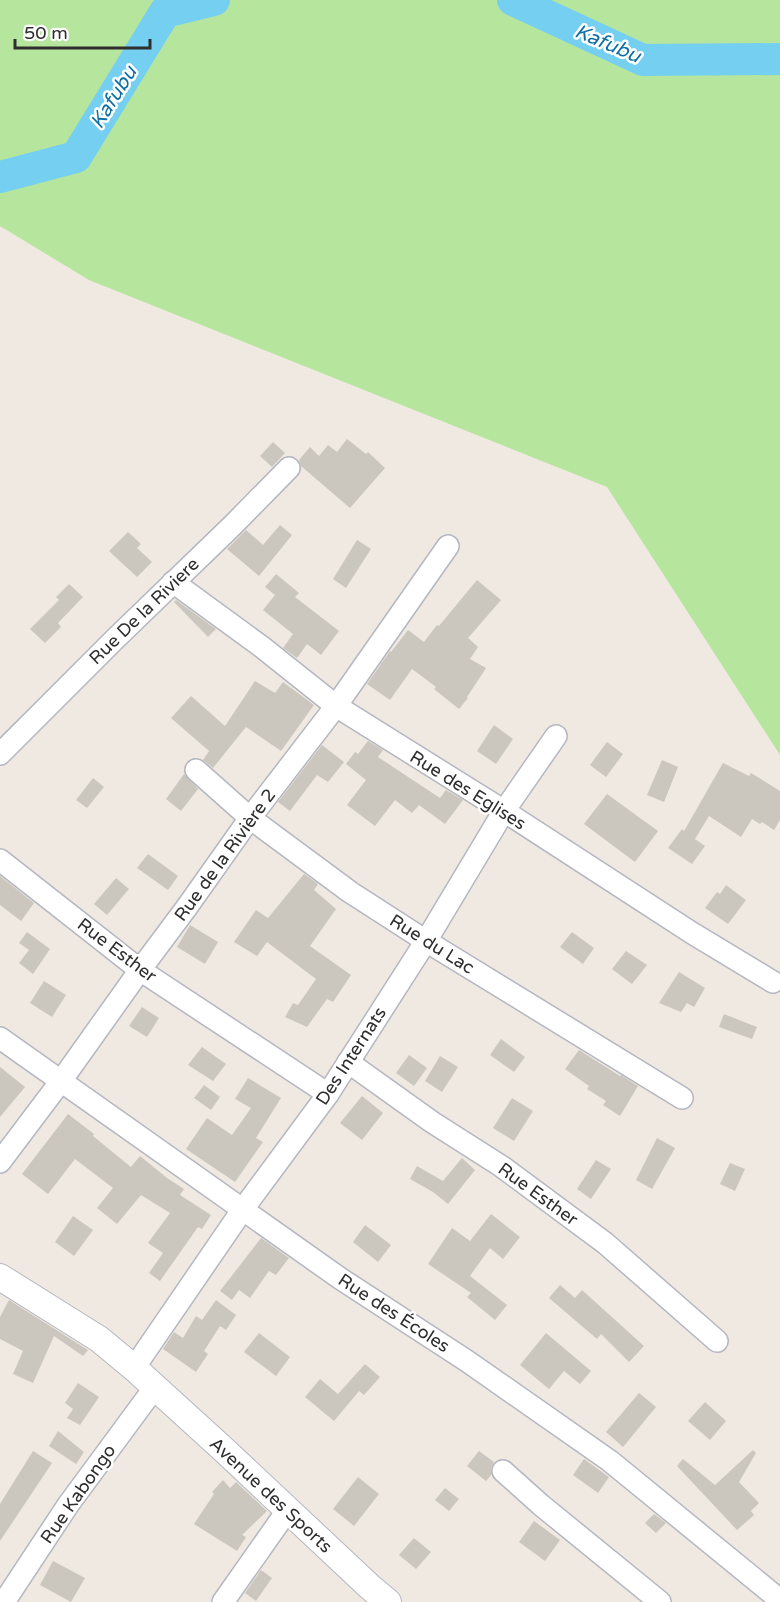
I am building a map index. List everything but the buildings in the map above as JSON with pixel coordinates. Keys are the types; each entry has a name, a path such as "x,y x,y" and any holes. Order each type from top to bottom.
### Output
{"street":[{"name":"Rue De la Riviere","path":"0,754 289,468"},
{"name":"Rue de la Rivière 2","path":"0,1162 250,818 336,706 448,546"},
{"name":"Rue des Eglises","path":"173,582 262,647 336,706 692,933 774,982"},
{"name":"Des Internats","path":"134,1368 243,1209 328,1094 426,941 504,811 556,736"},
{"name":"Rue du Lac","path":"196,770 250,818 350,892 682,1098"},
{"name":"Rue Esther","path":"0,860 140,970 328,1094"},
{"name":"Rue des Écoles","path":"0,1038 341,1279 467,1361 610,1461 780,1600"},
{"name":"Rue Esther","path":"348,1062 432,1122 501,1166 605,1243 717,1341"},
{"path":"0,1277 99,1339 155,1387"},
{"name":"Avenue des Sports","path":"155,1387 388,1602"},
{"name":"Rue Kabongo","path":"4,1602 68,1506 155,1387"},
{"path":"503,1471 660,1602"},
{"path":"223,1602 287,1511"}],"green space":[{"path":"0,0 780,0 780,755 607,487 89,280 0,226"}],"waterway":[{"name":"Kafubu","path":"0,177 76,157 165,12 214,0"},
{"name":"Kafubu","path":"513,0 643,60 780,59"}]}
